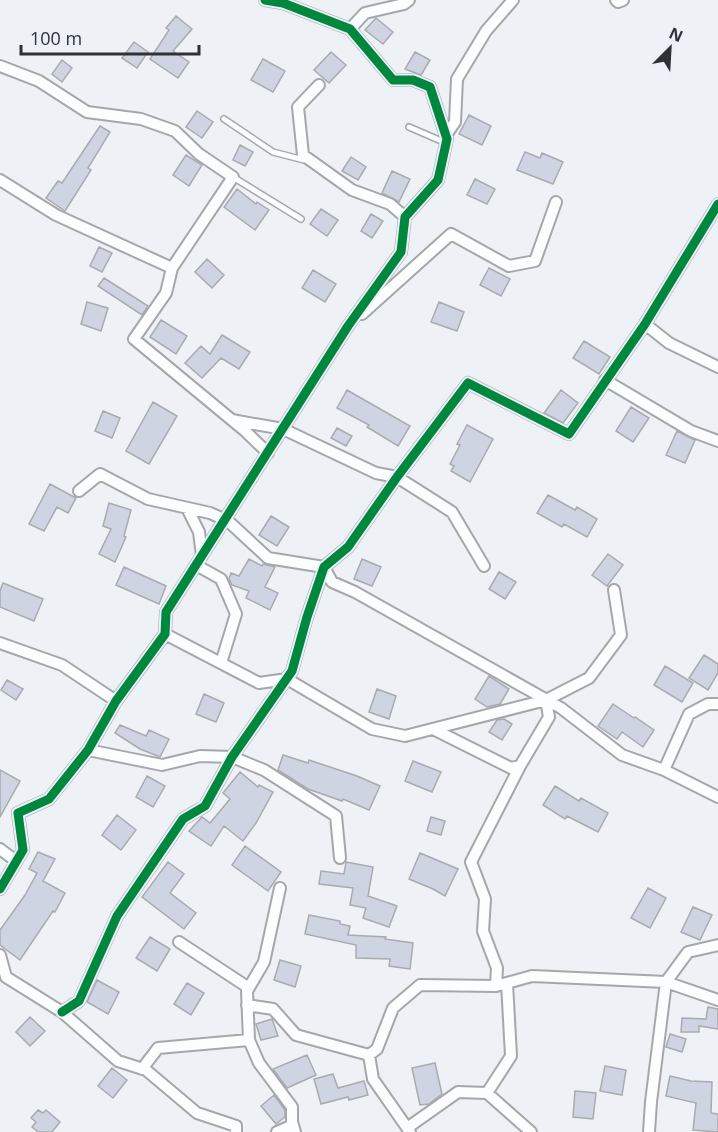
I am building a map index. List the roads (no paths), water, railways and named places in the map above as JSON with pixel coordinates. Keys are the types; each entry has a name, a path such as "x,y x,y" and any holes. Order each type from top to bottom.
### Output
{"street":[{"path":"265,0 283,3 350,29 393,80 413,80 429,87 446,139"},
{"path":"350,29 365,13 404,4 409,0"},
{"path":"0,889 23,850 18,813 49,799 88,750 116,701 165,634 166,612 348,326 401,252 405,217 438,180 446,139 455,123 457,79 486,31 513,0"},
{"path":"616,0 618,2 623,0"},
{"path":"0,66 39,81 87,112 141,119 175,131 200,154 233,177 172,268 166,293 134,339 232,420 268,453"},
{"path":"319,85 298,107 303,155 352,190 390,204 405,217"},
{"path":"0,180 56,215 172,268"},
{"path":"348,326 452,234 508,266 535,261 556,202"},
{"path":"62,1012 79,1001 117,916 183,819 205,806 232,757 292,671 324,567 348,547 468,383 568,434 645,324 718,204"},
{"path":"645,324 669,343 718,367"},
{"path":"605,380 690,431 718,441"},
{"path":"232,420 283,429 376,473 397,477 452,512 484,566"},
{"path":"79,491 100,474 148,499 210,513 225,520 268,558 324,567"},
{"path":"188,508 199,532 199,561"},
{"path":"199,561 221,579 236,614 221,663"},
{"path":"324,567 332,582 355,592 561,708 622,755 664,770 718,797"},
{"path":"165,634 259,683 287,679 372,729 405,736 546,700 589,678 621,635 614,590"},
{"path":"0,643 62,665 116,701"},
{"path":"496,986 497,968 483,931 484,898 471,862 520,766 549,717 546,700"},
{"path":"664,770 689,714 708,704 718,704"},
{"path":"433,729 511,768 520,766"},
{"path":"88,750 162,765 200,756 232,757 264,770 336,816 340,858"},
{"path":"0,849 16,861"},
{"path":"277,1132 295,1129 292,1107 259,1063 249,1040 248,1005 249,988 264,962 280,888"},
{"path":"179,942 249,988"},
{"path":"649,1132 666,982 688,952 718,945"},
{"path":"0,954 6,977 62,1012 118,1061 142,1069 197,1113 236,1126 236,1132"},
{"path":"369,1055 377,1049 393,1008 420,985 496,986 532,976 666,982 718,1000"},
{"path":"487,1093 511,1056 507,983"},
{"path":"248,1005 273,1009 297,1035 369,1055"},
{"path":"142,1069 158,1048 249,1040"},
{"path":"369,1055 374,1079 408,1130 458,1092 487,1093 531,1132"}],"lane":[{"path":"224,118 273,152 313,162"},
{"path":"409,127 446,139"},
{"path":"233,177 301,219"}]}
